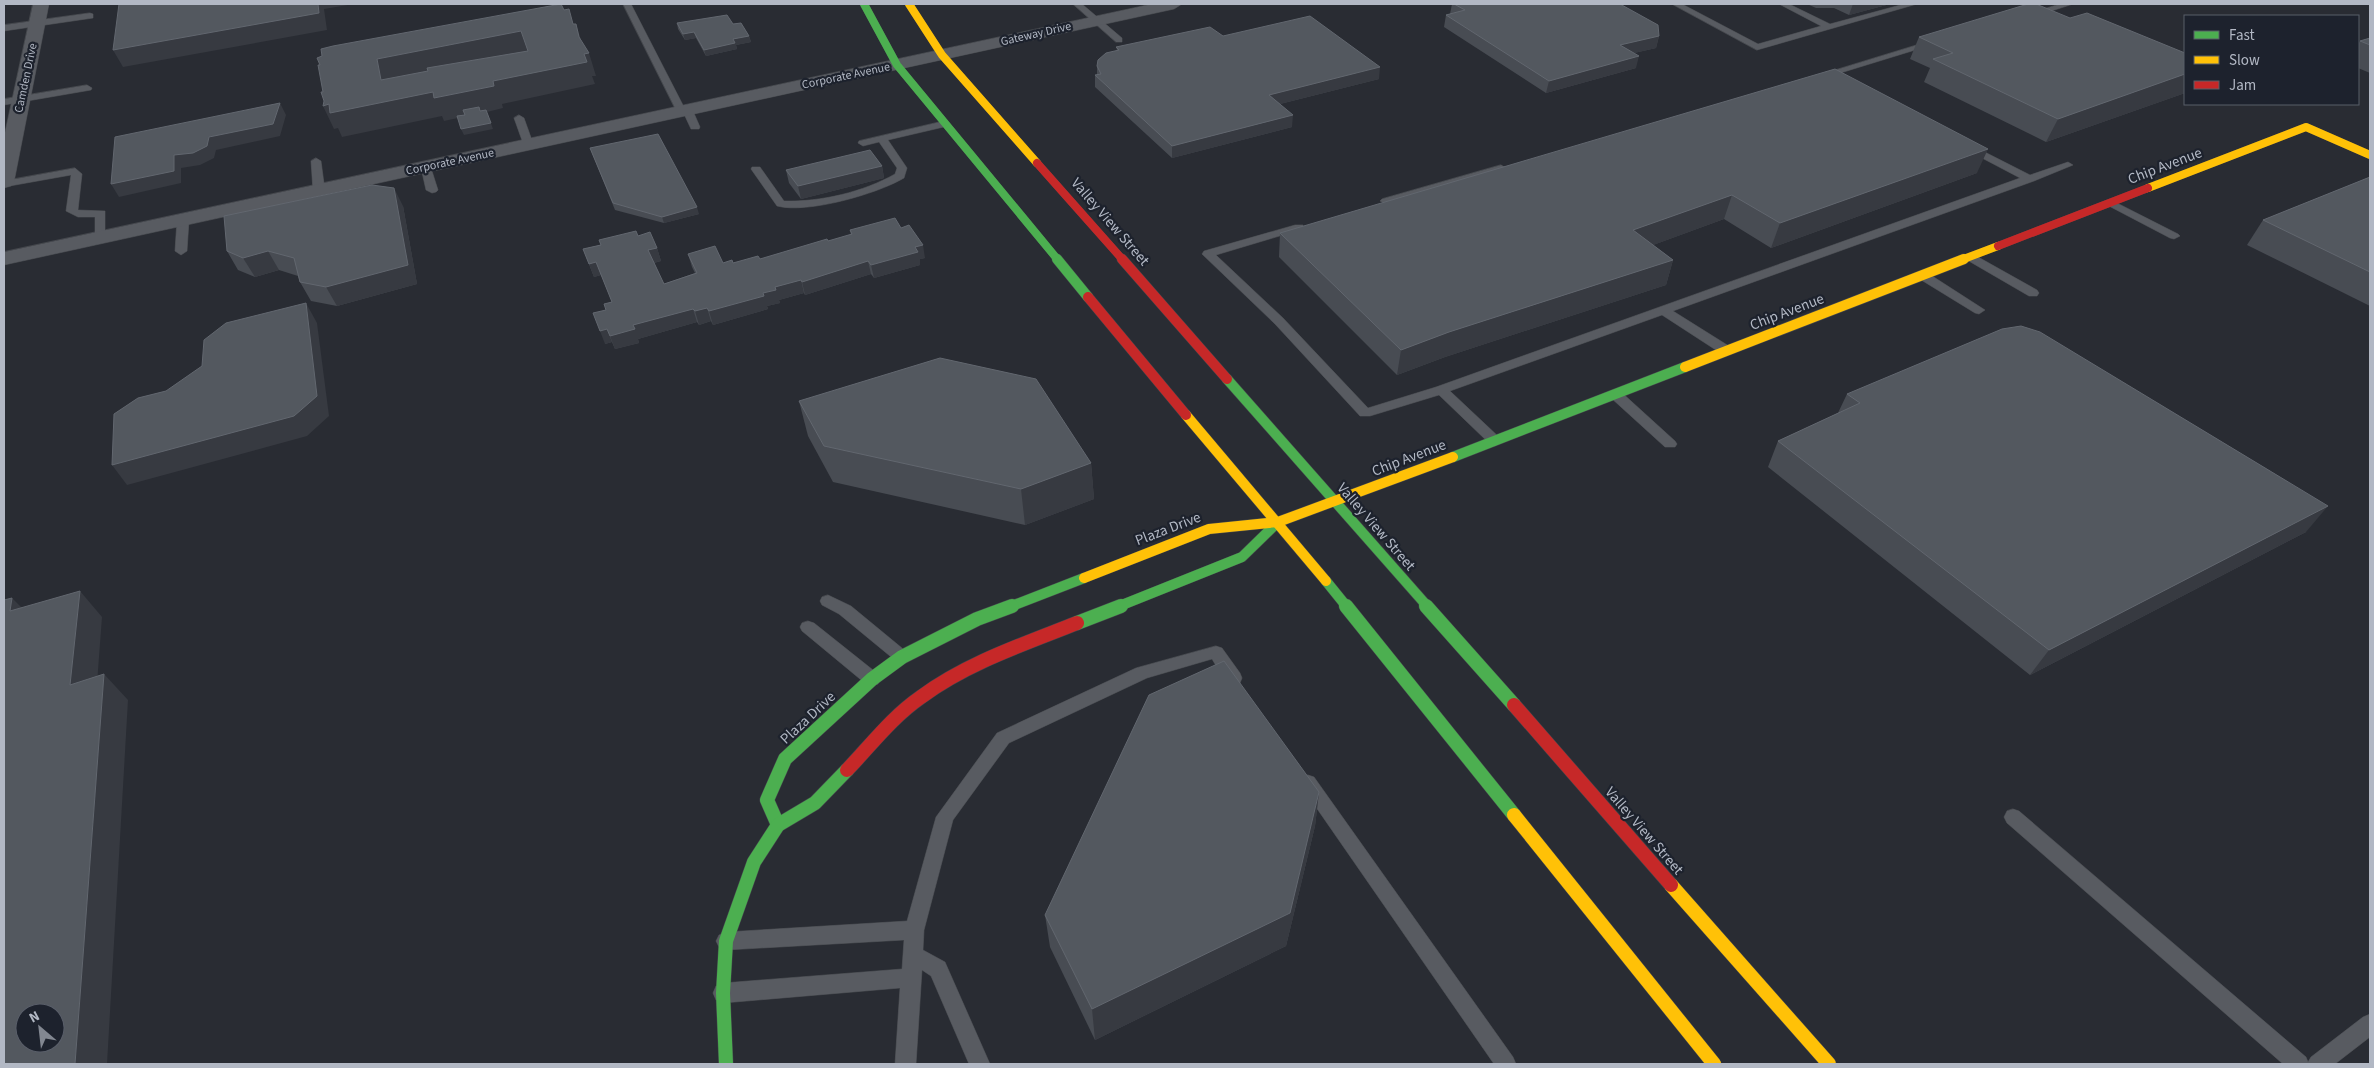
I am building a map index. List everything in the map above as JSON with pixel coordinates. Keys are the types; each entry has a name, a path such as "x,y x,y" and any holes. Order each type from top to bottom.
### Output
{"main road":[{"path":"864,4 897,65 944,124 1147,369 1278,522 1714,1064"},
{"name":"Valley View Street","path":"909,4 942,55 1829,1064"},
{"name":"Chip Avenue","path":"1278,522 1334,503 2306,127 2370,155"},
{"path":"726,1064 723,993 726,941 754,862 778,825 814,804 901,714 932,690 1007,651 1242,557 1278,522"},
{"name":"Plaza Drive","path":"778,825 767,800 785,759 872,679 902,657 977,619 1209,529 1278,522"}],"street":[{"name":"Camden Drive","path":"4,183 10,127 22,99 41,4"},
{"name":"Gateway Drive","path":"897,65 1174,4"},
{"name":"Corporate Avenue","path":"4,259 528,146 688,117 897,65"}],"lane":[{"path":"627,4 688,117"},
{"path":"1077,4 1119,40"},
{"path":"1676,4 1757,47 1913,4"},
{"path":"1783,4 1829,27"},
{"path":"2022,18 2069,4"},
{"path":"4,28 90,16"},
{"path":"1812,78 1948,39"},
{"path":"1829,73 1846,82"},
{"path":"4,102 87,88"},
{"path":"519,118 528,146"},
{"path":"863,143 944,124"},
{"path":"756,169 781,204 794,206 862,191 890,184 900,176 902,168 882,139"},
{"path":"1960,142 2030,179"},
{"path":"316,160 319,191"},
{"path":"1375,205 1516,163"},
{"path":"1310,224 1208,254 1279,321 1365,413 1441,390 2068,165"},
{"path":"426,168 432,190"},
{"path":"4,183 75,171 77,174 72,211 78,214 100,213 101,238"},
{"path":"2111,203 2174,236"},
{"path":"181,250 183,220"},
{"path":"1971,256 2033,293"},
{"path":"1922,276 1979,310"},
{"path":"1663,310 1727,351"},
{"path":"1441,390 1495,441"},
{"path":"1615,394 1670,444"},
{"path":"828,601 841,606 902,657"},
{"path":"808,627 872,679"},
{"path":"906,1064 914,930 945,817 1003,738 1142,673 1216,652 1243,690"},
{"path":"1297,767 1506,1064"},
{"path":"2013,817 2115,903 2299,1064"},
{"path":"726,941 914,930"},
{"path":"913,955 938,969 980,1064"},
{"path":"723,993 912,978"},
{"path":"2318,1064 2370,1024"}],"building":[{"path":"119,4 318,4 319,13 113,50"},
{"path":"561,4 564,10 569,9 573,24 576,24 579,37 589,53 584,54 587,62 493,81 494,86 434,98 433,92 330,113 329,104 323,106 324,101 321,92 323,92 318,65 320,65 317,58 322,56 321,49","holes":["521,31 528,51 427,68 428,71 381,80 377,59"]},
{"path":"1454,4 1620,4 1658,25 1659,36 1620,45 1639,56 1549,81 1446,15 1465,10"},
{"path":"2028,4 2036,4 2070,18 2087,13 2184,53 2184,74 2058,119 1933,59 1953,53 1919,37"},
{"path":"727,15 733,24 741,23 749,36 733,39 735,43 704,50 694,32 683,34 677,23"},
{"path":"1310,16 1380,67 1269,95 1293,115 1172,146 1095,75 1101,74 1097,66 1098,60 1106,53 1119,50 1116,47 1210,27 1223,36"},
{"path":"2370,38 2370,45 2360,41"},
{"path":"1835,69 1988,149 1780,223 1732,195 1633,230 1673,260 1449,332 1401,350 1280,233"},
{"path":"280,103 273,124 209,137 207,146 193,153 174,155 174,171 111,184 115,137"},
{"path":"479,107 480,111 486,110 491,123 461,129 457,116 465,115 463,110"},
{"path":"658,134 697,207 662,217 613,203 590,148"},
{"path":"870,150 882,166 798,186 786,170"},
{"path":"2370,177 2370,272 2263,220"},
{"path":"372,185 394,188 408,265 326,287 300,282 294,258 268,251 243,258 227,251 224,216"},
{"path":"895,218 901,228 909,225 923,245 915,247 918,252 871,265 868,261 802,282 801,280 775,287 776,290 763,293 764,296 709,311 707,308 695,311 693,309 633,325 635,329 610,336 607,329 600,331 593,313 606,310 604,304 612,302 596,262 589,264 583,249 601,245 599,240 636,231 638,236 650,232 657,248 648,250 664,284 697,273 688,254 715,246 723,263 732,260 733,263 758,256 760,259 827,239 828,241 852,234 850,230"},
{"path":"306,303 317,396 294,416 112,465 114,414 138,398 166,391 202,366 204,340 226,323"},
{"path":"2021,326 2040,332 2328,506 2049,650 1778,441 1860,403 1847,394 2002,329"},
{"path":"940,358 1036,379 1091,463 1021,489 824,446 799,401"},
{"path":"80,591 70,685 104,674 75,1064 4,1064 4,600 12,598 10,611"},
{"path":"1224,661 1319,792 1290,913 1092,1009 1045,915 1149,695"}],"traffic: fast":[{"path":"864,4 897,65 1088,297"},
{"path":"1453,457 1685,367"},
{"path":"1227,379 1514,705"},
{"path":"1077,623 1242,557 1278,522"},
{"path":"778,825 767,800 785,759 872,679 902,657 977,619 1084,578"},
{"path":"1326,581 1514,815"},
{"path":"726,1064 723,993 726,941 754,862 778,825 815,803 847,770"}],"traffic: slow":[{"path":"909,4 942,55 1037,163"},
{"path":"2148,188 2306,127 2370,155"},
{"path":"1685,367 1998,246"},
{"path":"1186,415 1326,581"},
{"path":"1084,578 1209,529 1278,522 1453,457"},
{"path":"1514,815 1714,1064"},
{"path":"1671,885 1829,1064"}],"traffic: jam":[{"path":"1037,163 1227,379"},
{"path":"1998,246 2148,188"},
{"path":"1088,297 1186,415"},
{"path":"847,770 897,716 932,689 985,662 1077,623"},
{"path":"1514,705 1671,885"}]}
